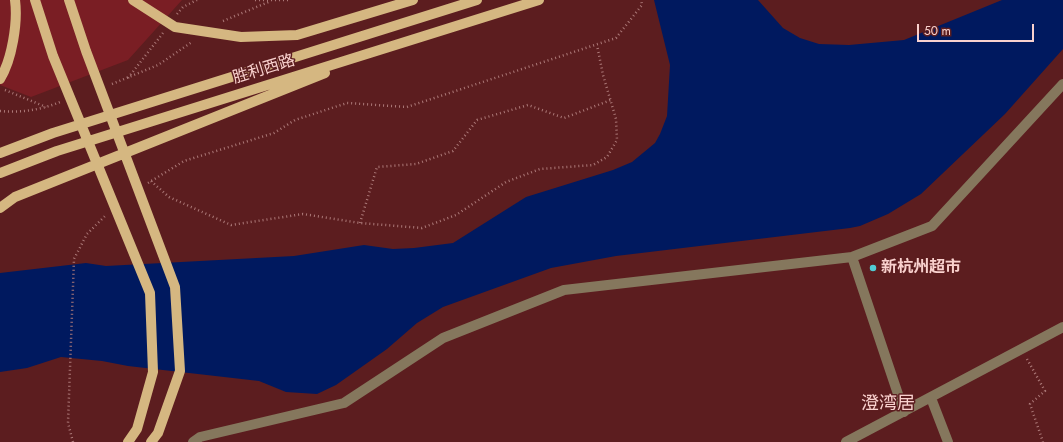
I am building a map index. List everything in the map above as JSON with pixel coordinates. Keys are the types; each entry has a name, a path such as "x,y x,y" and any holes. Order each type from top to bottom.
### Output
{"main road":[{"path":"0,78 7,67 17,12 15,0"},
{"path":"35,0 53,56 150,293 153,372 136,429 128,442"},
{"path":"69,0 86,51 175,287 180,371 158,433 151,442"},
{"path":"133,0 175,27 241,37 296,35 413,0"},
{"name":"胜利西路","path":"0,153 53,132 477,0"},
{"name":"胜利西路","path":"0,173 57,151 539,0"},
{"path":"0,208 15,197 397,44"}],"street":[{"path":"193,442 200,437 344,403 443,338 564,290 852,257 932,226 1063,84"},
{"path":"852,257 904,412"},
{"path":"846,442 1063,327"},
{"path":"931,398 948,442"}],"path":[{"path":"174,18 183,7 197,0"},
{"path":"255,0 291,0"},
{"path":"145,185 184,161 274,133 295,120 347,103 407,107 616,38 642,5 641,0"},
{"path":"127,78 164,30"},
{"path":"151,181 169,197 231,225 303,214 360,223 422,228 456,214 506,182 540,169 593,165 607,157 617,140 616,119 603,75 597,45"},
{"path":"0,88 47,108 13,112 0,111"},
{"path":"360,223 377,167 416,164 452,151 478,120 528,105 564,118 611,100"},
{"path":"73,442 68,423 74,259 87,234 109,212"},
{"path":"1021,350 1046,391 1030,404 1043,442"}],"shaded area":[{"path":"0,0 182,0 128,60 31,97 0,85"},
{"path":"654,0 758,0 783,28 800,38 819,44 849,45 904,40 1002,0 1063,0 1063,49 1005,114 921,194 888,214 860,226 850,228 616,256 551,268 443,307 417,323 387,349 336,385 317,394 286,392 259,381 61,357 27,368 0,372 0,273 86,263 106,266 294,256 364,245 393,249 453,243 526,197 613,170 632,162 655,143 667,116 670,65"}],"place":[{"name":"新杭州超市","path":"873,268"}],"district":[{"name":"澄湾居","path":"888,405"}]}
